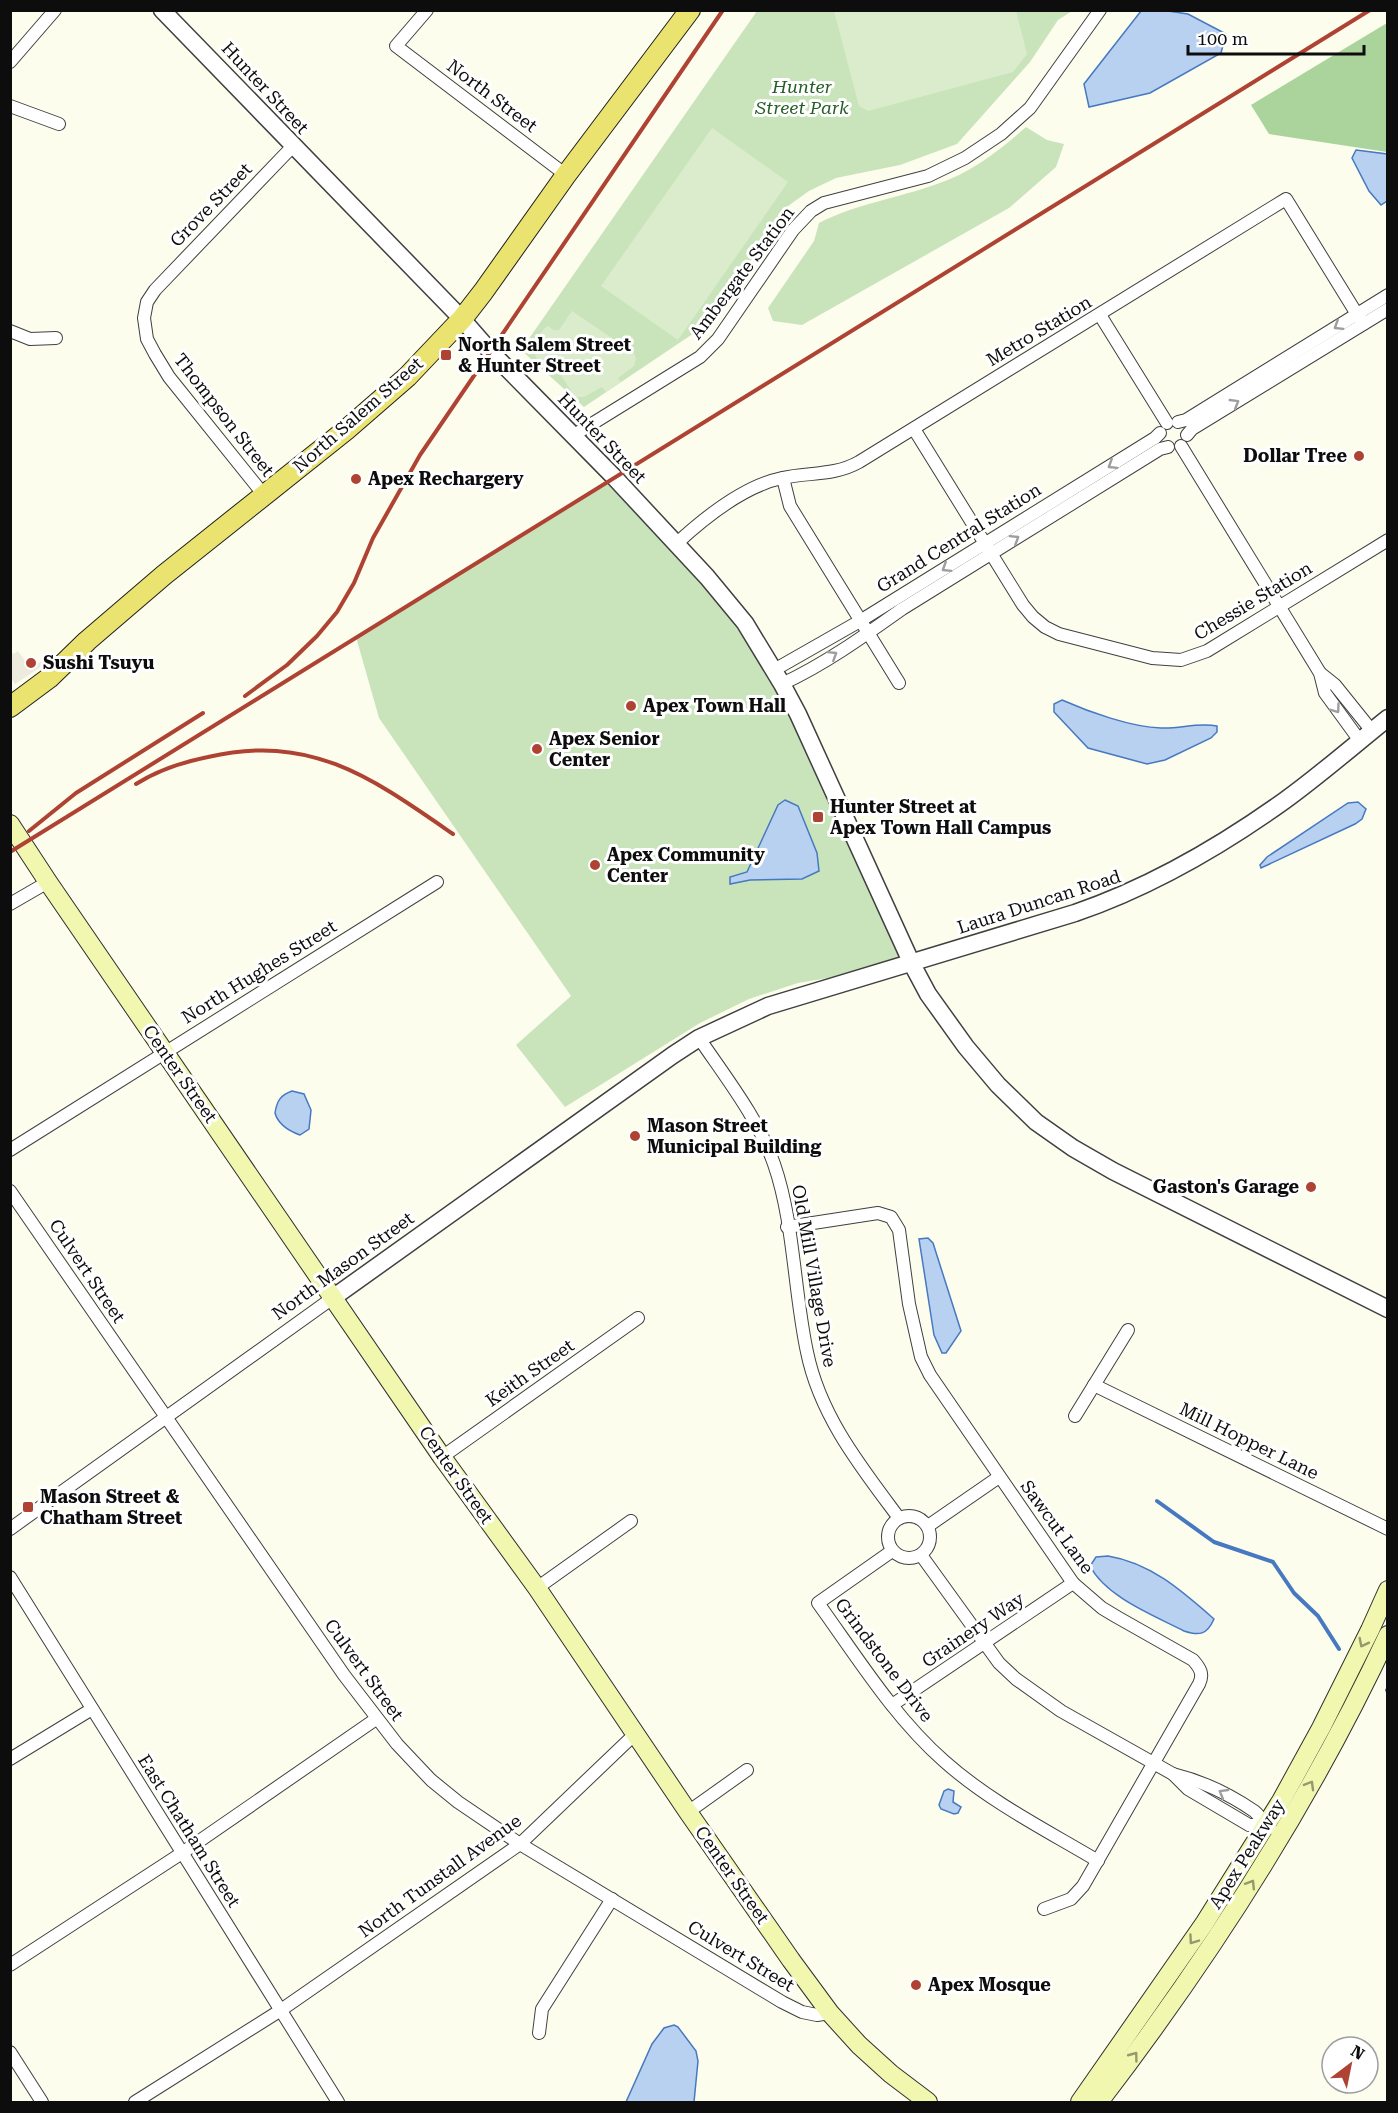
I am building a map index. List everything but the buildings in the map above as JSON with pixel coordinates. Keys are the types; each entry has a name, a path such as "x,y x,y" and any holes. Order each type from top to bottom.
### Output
{"main road":[{"name":"North Salem Street","path":"10,707 49,678 87,641 164,575 346,430 407,377 462,319 566,175 690,10"},
{"name":"Center Street","path":"10,824 442,1457 537,1588 688,1812 830,2013 871,2056 928,2103"},
{"name":"Apex Peakway","path":"1080,2103 1204,1924 1281,1801 1321,1728 1388,1590"},
{"name":"Apex Peakway","path":"1099,2103 1203,1959 1281,1835 1328,1754 1388,1635"}],"street":[{"path":"10,62 55,10"},
{"name":"Hunter Street","path":"162,10 236,84 490,351 574,435 729,601 778,677 928,994 966,1047 998,1085 1036,1122 1073,1148 1113,1171 1388,1309"},
{"name":"North Street","path":"427,10 396,46 566,175"},
{"name":"Ambergate Station","path":"574,435 700,357 718,339 793,230 811,211 824,202 928,176 965,158 1001,134 1030,108 1100,10"},
{"path":"10,106 59,124"},
{"name":"Grove Street","path":"155,290 293,146"},
{"name":"Metro Station","path":"676,543 723,507 752,490 783,478 825,474 847,469 1286,199 1360,319"},
{"name":"Thompson Street","path":"155,290 147,302 144,318 147,339 174,383 264,495"},
{"name":"Grand Central Station","path":"778,677 860,621 1160,449 1179,442 1192,429 1360,319 1388,295"},
{"name":"Grand Central Station","path":"778,677 800,676 868,633 988,549 1155,438 1168,426 1186,420 1360,319 1388,309"},
{"path":"1100,315 1168,426"},
{"path":"10,331 30,339 56,338"},
{"path":"1168,426 1161,439 1179,442 1320,673 1335,685 1366,736"},
{"path":"1168,426 1185,427 1179,442"},
{"name":"Chessie Station","path":"914,429 1023,605 1033,617 1045,627 1059,634 1152,657 1181,660 1200,654 1388,540"},
{"path":"783,478 790,506 899,683"},
{"name":"Laura Duncan Road","path":"699,1038 768,1006 1075,913 1140,888 1264,815 1388,718"},
{"path":"10,904 48,882"},
{"name":"North Hughes Street","path":"10,1150 437,882"},
{"name":"Old Mill Village Drive","path":"699,1038 760,1134 773,1162 780,1185 807,1352 822,1399 845,1444 899,1518"},
{"name":"North Mason Street","path":"10,1529 499,1178 699,1038"},
{"name":"Culvert Street","path":"10,1191 344,1675 376,1719 409,1758 443,1790 520,1844 782,2002 802,2012 817,2015 830,2013"},
{"name":"Sawcut Lane","path":"787,1227 878,1213 891,1217 899,1230 909,1304 921,1357 930,1376 999,1477 1072,1583 1117,1617 1193,1660 1201,1670 1199,1684 1083,1886 1071,1899 1044,1909"},
{"name":"Keith Street","path":"442,1457 638,1318"},
{"path":"1075,1416 1128,1330"},
{"name":"Mill Hopper Lane","path":"1094,1385 1388,1529"},
{"path":"928,1526 999,1477"},
{"path":"905,1516 918,1518 928,1526 929,1545 921,1555 915,1558 903,1558 892,1551 888,1533 899,1518 905,1516"},
{"path":"537,1588 631,1521"},
{"name":"Grindstone Drive","path":"892,1551 818,1603 892,1705 928,1745 964,1778 1002,1805 1098,1861"},
{"path":"921,1555 999,1663 1035,1694 1088,1727 1154,1762 1173,1774 1188,1789 1249,1825 1265,1825 1281,1835"},
{"name":"East Chatham Street","path":"10,1577 338,2103"},
{"name":"Grainery Way","path":"892,1705 1072,1583"},
{"path":"10,1759 92,1709"},
{"path":"10,1965 182,1853 376,1719"},
{"name":"North Tunstall Avenue","path":"135,2103 281,2010 520,1844 635,1734"},
{"path":"688,1812 747,1770"},
{"path":"539,2033 543,2009 612,1899"},
{"path":"10,2052 42,2103"}],"green space":[{"name":"Hunter Street Park","path":"757,11 1072,11 1058,20 1030,62 957,144 900,165 836,178 809,191 788,206 709,323 584,407 521,350"},
{"path":"834,11 1016,11 1027,54 1013,72 868,111 859,106"},
{"path":"1387,23 1387,152 1269,134 1251,105"},
{"path":"1026,127 1047,140 1064,144 1056,167 1009,208 802,325 773,321 768,308 814,241 819,223 862,206 922,189 962,174 1006,144"},
{"path":"712,128 788,182 678,340 601,286"},
{"path":"572,311 634,353 636,359 634,366 618,378 621,382 606,392 602,387 584,397 575,397 560,374 552,367 547,368 536,357 537,339 542,331 548,326 553,330 559,330"},
{"path":"612,479 702,579 781,690 912,964 798,983 749,999 700,1023 565,1107 516,1045 571,996 379,718 356,637"}],"shaded area":[{"path":"11,651 13,654 18,651 31,666 41,662 42,666 15,684 11,678"}],"water":[{"path":"1141,11 1188,14 1226,34 1221,53 1150,93 1089,107 1084,84"},
{"path":"1356,150 1387,154 1387,201 1381,205 1369,191 1352,158"},
{"path":"1062,700 1097,714 1137,725 1168,728 1210,725 1217,726 1217,732 1211,738 1165,760 1147,764 1088,748 1054,712 1054,704"},
{"path":"785,800 798,806 817,853 819,871 802,879 750,880 730,884 730,877 747,872 778,805"},
{"path":"1358,802 1366,809 1362,819 1355,824 1261,868 1260,865 1267,857 1348,803"},
{"path":"292,1091 304,1094 311,1110 309,1129 300,1135 284,1127 275,1113 280,1099"},
{"path":"928,1238 933,1243 961,1331 946,1353 942,1353 934,1335 919,1239"},
{"path":"1108,1556 1138,1565 1165,1580 1214,1619 1211,1624 1202,1633 1184,1631 1131,1604 1107,1587 1090,1566 1096,1557"},
{"path":"948,1789 954,1791 953,1802 961,1807 958,1813 954,1814 941,1809 939,1805 944,1791"},
{"path":"674,2025 696,2051 698,2061 694,2102 626,2102 652,2044 664,2028"}],"waterway":[{"path":"1157,1501 1214,1542 1273,1562 1294,1593 1318,1616 1339,1649"}],"railway":[{"path":"245,696 287,665 317,636 337,612 354,583 373,538 420,455 723,10"},
{"path":"10,852 1370,10"},
{"path":"29,831 76,793 203,713"},
{"path":"136,784 162,771 199,759 245,751 278,751 309,756 367,779 453,834"}],"place":[{"name":"North Salem Street & Hunter Street","path":"446,355"},
{"name":"Dollar Tree","path":"1359,456"},
{"name":"Apex Rechargery","path":"356,479"},
{"name":"Sushi Tsuyu","path":"31,663"},
{"name":"Apex Town Hall","path":"631,706"},
{"name":"Apex Senior Center","path":"537,749"},
{"name":"Hunter Street at Apex Town Hall Campus","path":"818,817"},
{"name":"Apex Community Center","path":"595,865"},
{"name":"Mason Street Municipal Building","path":"635,1136"},
{"name":"Gaston's Garage","path":"1311,1187"},
{"name":"Mason Street & Chatham Street","path":"28,1507"},
{"name":"Apex Mosque","path":"916,1985"}]}
